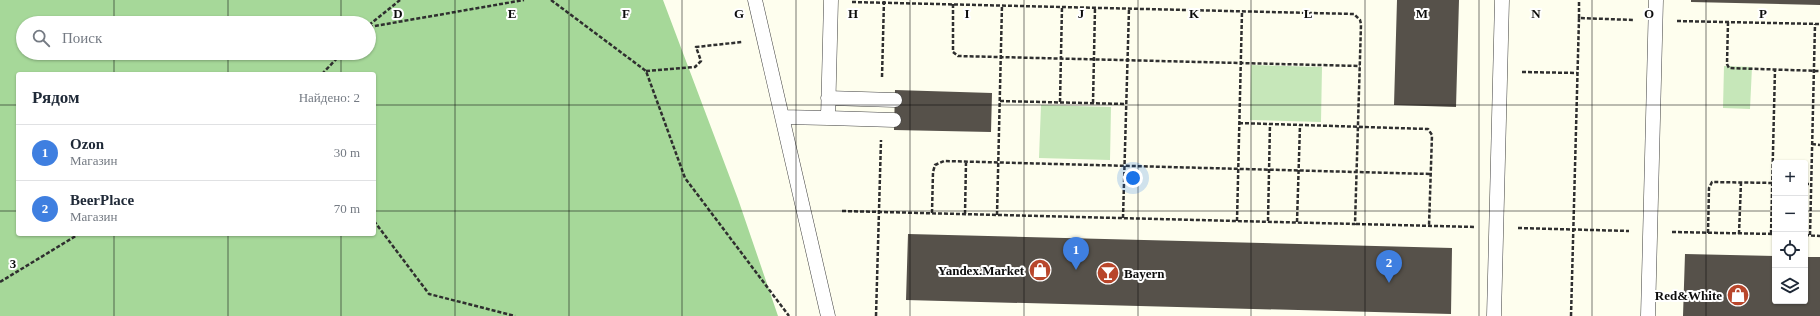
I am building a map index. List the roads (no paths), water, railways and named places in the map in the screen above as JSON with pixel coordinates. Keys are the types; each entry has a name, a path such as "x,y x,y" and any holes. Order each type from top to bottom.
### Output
{"lane":[{"path":"755,0 828,316"},
{"path":"828,118 831,0"},
{"path":"1494,316 1502,0"},
{"path":"1648,316 1656,0"},
{"path":"828,98 888,100"},
{"path":"782,117 888,120"}],"place":[{"name":"Yandex.Market","path":"1040,270"},
{"name":"Ozon","path":"1076,270"},
{"name":"Bayern","path":"1108,273"},
{"name":"BeerPlace","path":"1389,283"},
{"name":"Red&White","path":"1738,295"}]}
